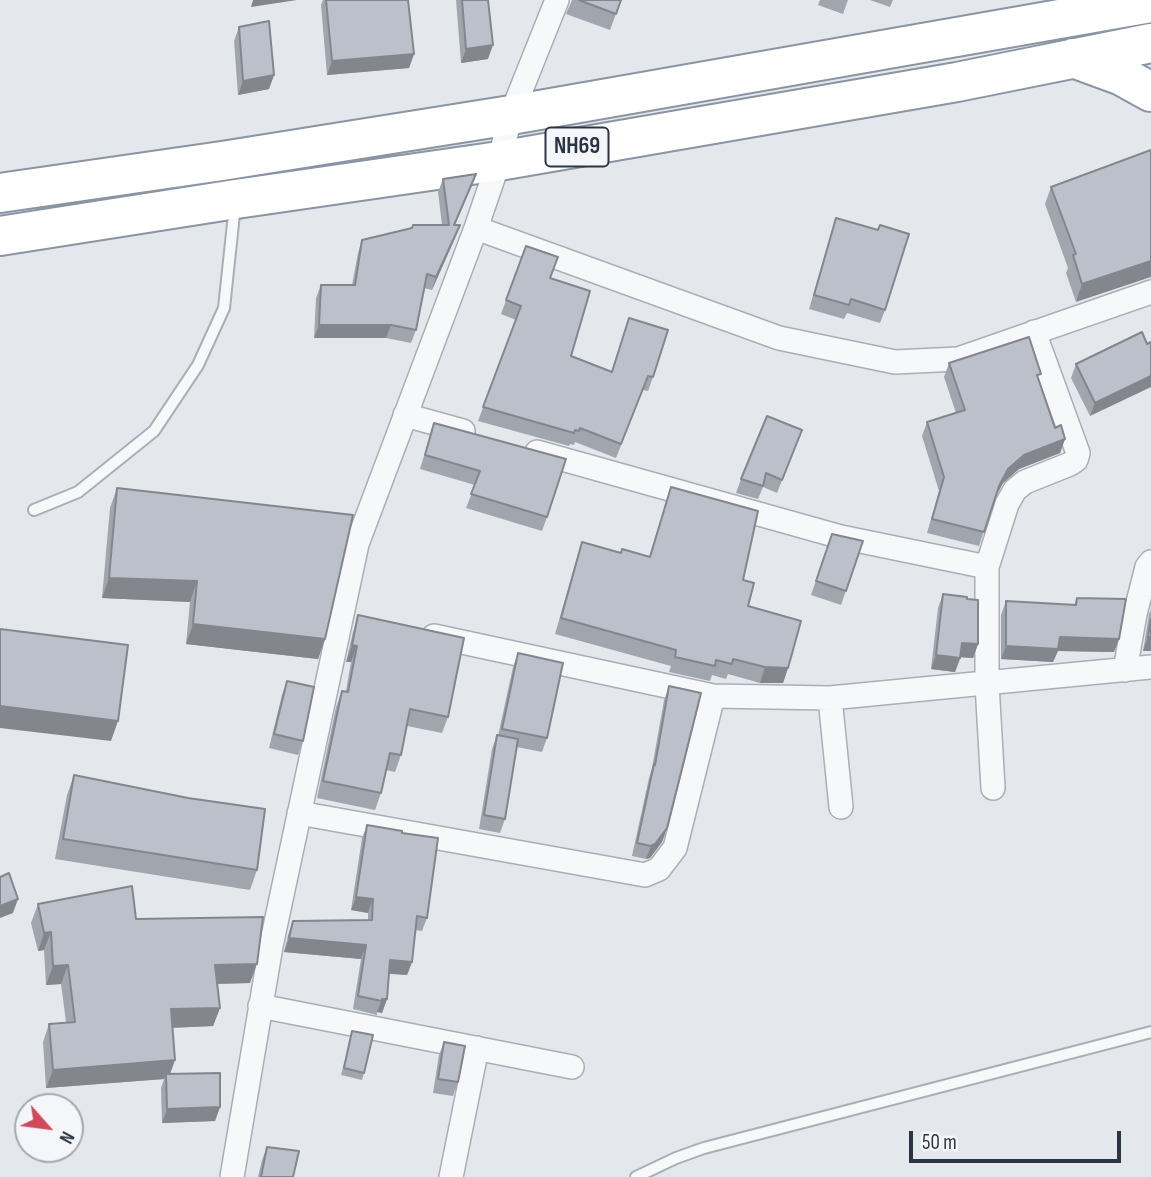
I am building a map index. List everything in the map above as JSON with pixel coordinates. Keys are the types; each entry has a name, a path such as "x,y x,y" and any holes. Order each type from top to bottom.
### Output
{"highway":[{"name":"NH69","path":"0,192 222,161 511,115 1045,13 1145,12"},
{"name":"NH69","path":"0,236 499,161 957,82 1151,43"},
{"path":"1072,58 1122,76 1151,92"}],"street":[{"path":"232,1177 271,946 357,544 476,228 499,161 511,115 557,0"},
{"path":"476,228 779,338 895,362 958,359 1151,292"},
{"path":"993,788 987,684 988,566 1007,504 1015,490 1025,482 1070,464 1076,460 1078,453 1034,332"},
{"path":"405,415 485,437"},
{"path":"511,444 841,537 988,566"},
{"path":"1125,670 1135,614 1147,567 1151,562"},
{"path":"341,615 367,621"},
{"path":"418,632 713,696 831,698 1151,667"},
{"path":"299,813 645,875 660,869 675,848 713,696"},
{"path":"831,698 841,807"},
{"path":"260,1006 572,1066"},
{"path":"451,1177 477,1048"}],"lane":[{"path":"34,510 78,492 154,431 198,365 224,308 236,199"},
{"path":"636,1177 704,1148 1151,1032"}],"building":[{"path":"326,0 408,0 414,54 332,61"},
{"path":"462,0 488,0 493,45 466,49"},
{"path":"579,0 621,0 616,14"},
{"path":"269,21 274,75 243,81 239,27"},
{"path":"1151,150 1151,261 1082,284 1073,255 1076,254 1051,187"},
{"path":"476,174 454,225 460,225 436,277 427,274 416,330 391,325 319,325 321,285 355,285 362,240 412,228 413,225 449,225 443,179"},
{"path":"836,218 878,230 880,225 909,234 885,310 851,299 849,305 814,295"},
{"path":"526,246 558,257 550,278 590,291 571,356 612,372 629,318 668,330 653,377 648,376 621,444 580,428 574,433 483,407 521,306 506,300"},
{"path":"1142,332 1147,344 1151,342 1151,376 1095,403 1076,364"},
{"path":"1029,337 1041,374 1037,375 1055,428 1061,425 1065,439 1024,455 1008,469 999,486 984,532 932,519 944,477 927,422 965,410 949,363"},
{"path":"767,416 802,430 782,480 766,473 763,486 741,479"},
{"path":"434,423 566,459 547,517 471,494 480,471 425,455"},
{"path":"671,487 758,511 743,580 754,583 748,606 801,621 788,668 765,667 733,659 732,664 716,660 715,666 675,657 676,650 561,618 582,542 621,553 622,549 650,557"},
{"path":"117,488 353,515 325,639 193,624 197,581 109,578"},
{"path":"832,534 863,541 846,591 816,581"},
{"path":"943,594 978,600 978,644 962,643 960,658 936,655"},
{"path":"1077,598 1126,599 1119,639 1060,637 1058,649 1006,646 1006,601 1076,605"},
{"path":"358,615 464,638 448,717 410,709 401,755 390,753 381,793 323,781 342,691 348,692 357,646 352,645"},
{"path":"0,629 128,645 118,721 0,706"},
{"path":"518,653 563,663 547,738 502,729"},
{"path":"287,681 314,687 303,741 274,734"},
{"path":"669,686 701,693 667,828 651,846 637,843"},
{"path":"497,735 518,739 505,819 484,815"},
{"path":"74,775 188,798 265,809 257,870 63,839"},
{"path":"367,825 438,838 427,918 417,916 412,962 390,960 387,999 382,1001 358,996 366,945 289,938 293,921 372,920 373,899 356,897"},
{"path":"9,873 18,899 0,906 0,877"},
{"path":"132,886 136,919 263,917 257,964 215,965 220,1008 171,1009 175,1060 53,1070 49,1024 75,1022 68,965 53,966 51,932 44,933 38,904"},
{"path":"352,1031 373,1035 364,1073 344,1068"},
{"path":"444,1042 465,1046 458,1082 438,1079"},
{"path":"220,1073 220,1107 167,1109 166,1074"},
{"path":"267,1147 299,1151 293,1177 261,1177"}]}
